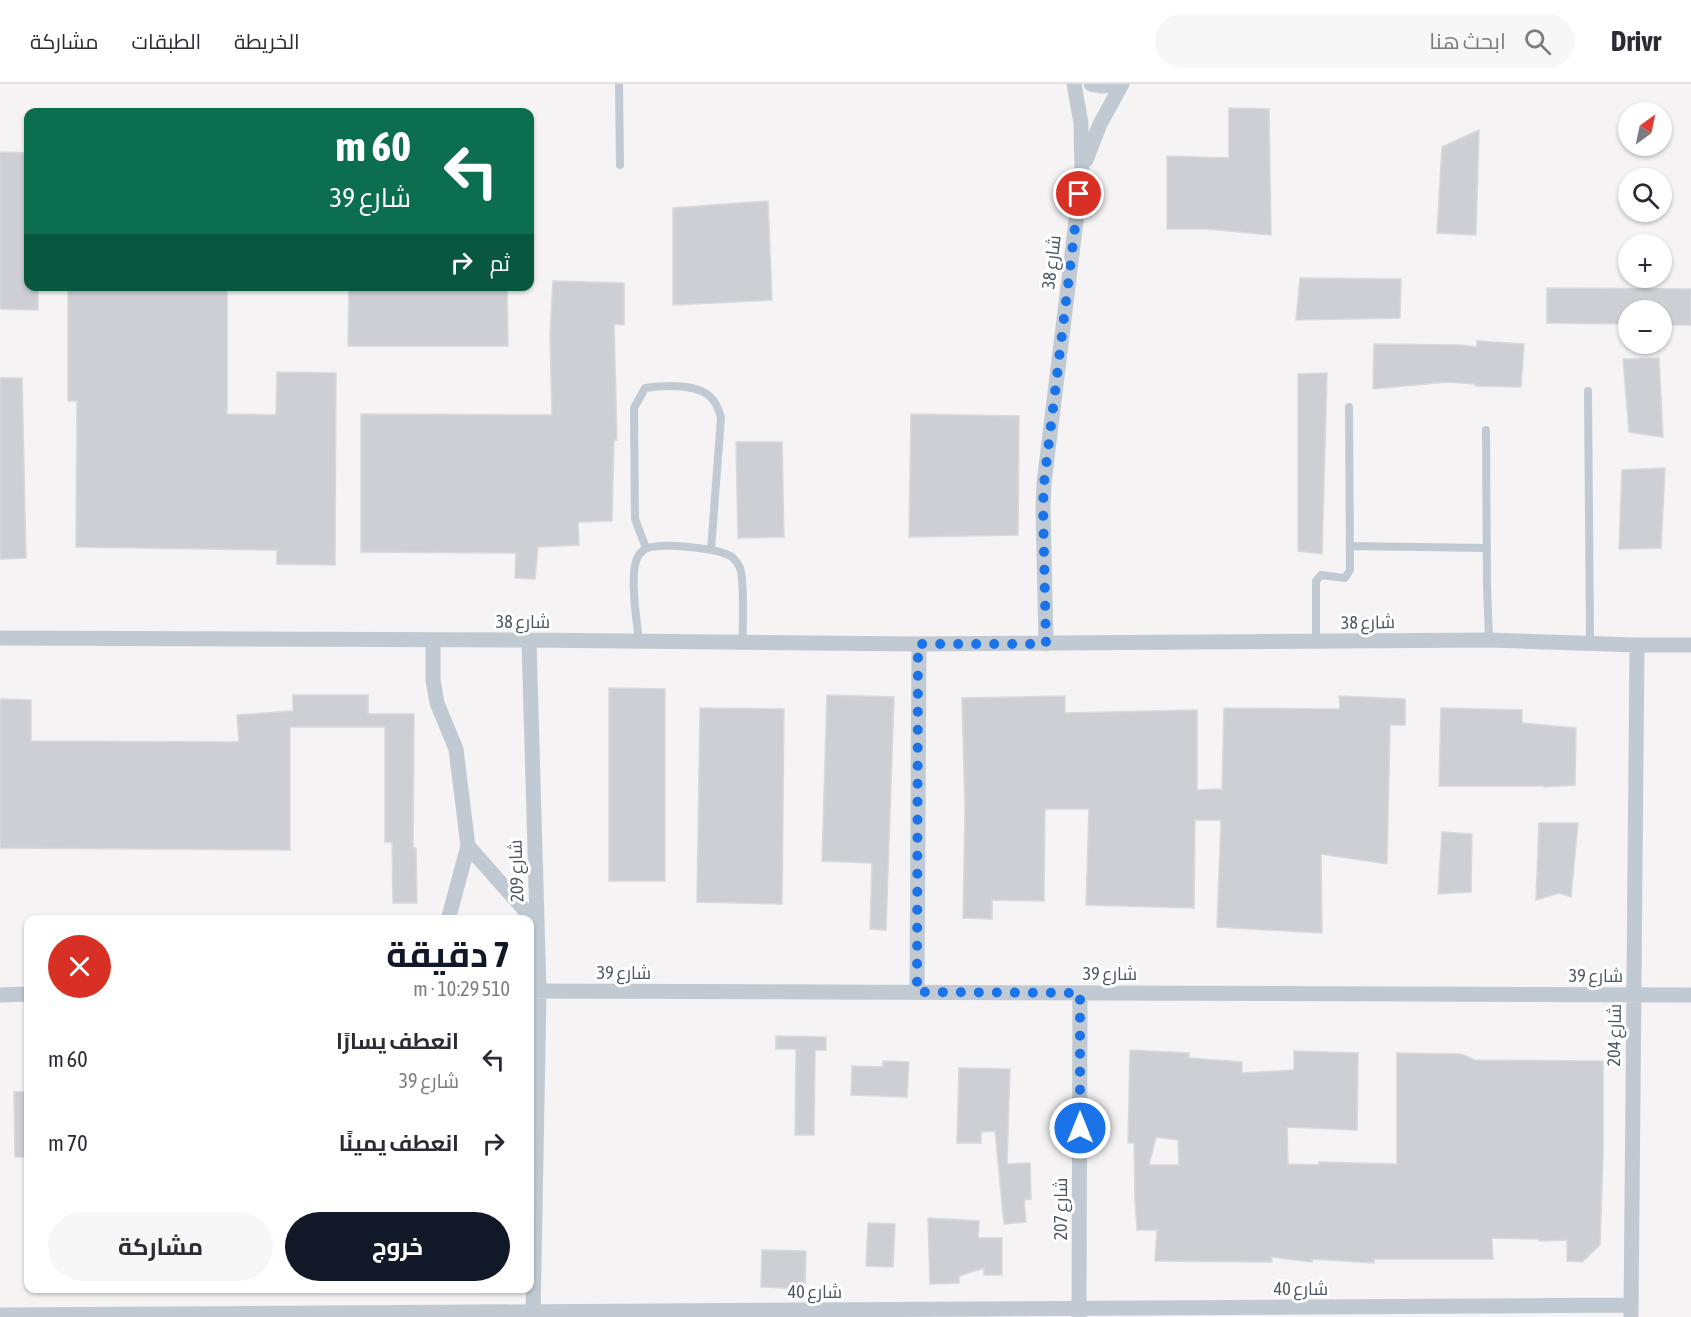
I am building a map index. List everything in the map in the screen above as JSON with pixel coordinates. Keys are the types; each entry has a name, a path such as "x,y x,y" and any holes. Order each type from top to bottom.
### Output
{"street":[{"name":"شارع 38","path":"1046,644 1044,483 1082,172 1081,123 1074,84"},
{"path":"1091,84 1103,86 1115,84"},
{"name":"شارع 38","path":"1082,172 1100,124 1122,84"},
{"name":"شارع 38","path":"0,638 918,644 1489,640 1691,645"},
{"path":"433,640 433,680 438,704 456,749 468,846 449,915"},
{"name":"شارع 209","path":"529,640 537,927 534,991"},
{"path":"917,992 918,644"},
{"name":"شارع 204","path":"1631,1311 1637,645"},
{"path":"468,846 528,915"},
{"path":"534,923 537,927"},
{"name":"شارع 39","path":"534,991 1691,995"},
{"name":"شارع 207","path":"1079,1313 1080,993"},
{"path":"0,995 24,994"},
{"name":"شارع 209","path":"533,1293 533,1314"},
{"name":"شارع 40","path":"0,1315 1631,1311"}],"lane":[{"path":"619,84 620,165"},
{"path":"646,548 635,519 634,408 645,388 661,385 701,390 713,400 721,417 711,550"},
{"path":"1588,391 1590,643"},
{"path":"1316,642 1316,581 1321,575 1345,578 1350,570 1349,407"},
{"path":"1486,430 1489,640"},
{"path":"639,641 634,563 639,553 646,548 683,546 711,550 732,557 740,567 743,642"},
{"path":"1350,546 1487,548"}],"building":[{"path":"1229,108 1269,109 1271,235 1208,229 1167,229 1167,156 1229,158"},
{"path":"1479,130 1476,235 1437,233 1442,147"},
{"path":"0,152 24,153 24,291 38,291 38,310 0,309"},
{"path":"768,201 772,300 673,305 673,208"},
{"path":"1300,278 1401,279 1400,318 1296,320"},
{"path":"553,281 624,283 624,325 614,324 617,440 614,440 612,521 578,522 579,545 538,547 535,579 515,578 516,553 361,552 361,414 552,415 550,334"},
{"path":"1547,288 1691,289 1691,325 1672,325 1672,300 1618,300 1618,324 1547,323"},
{"path":"68,291 227,291 227,414 276,415 277,372 336,373 335,565 277,564 277,550 76,547 77,401 68,401"},
{"path":"349,291 507,291 508,346 348,346"},
{"path":"1477,341 1524,344 1521,387 1475,386 1475,384 1448,382 1373,389 1374,344 1477,347"},
{"path":"1659,358 1663,437 1629,432 1623,359"},
{"path":"1327,373 1322,554 1298,551 1298,374"},
{"path":"0,378 22,378 26,558 0,559"},
{"path":"911,414 1019,416 1018,535 909,537"},
{"path":"736,442 782,442 784,537 738,538"},
{"path":"1665,468 1661,548 1619,549 1622,470"},
{"path":"609,688 665,689 665,881 609,881"},
{"path":"293,695 368,695 368,714 414,714 413,848 416,848 417,903 393,903 392,842 385,842 385,727 290,727 290,850 0,848 0,699 31,700 31,741 239,742 237,715 293,711"},
{"path":"827,695 894,697 886,930 870,929 872,863 822,861"},
{"path":"1065,696 1065,713 1197,710 1197,790 1222,789 1224,708 1340,709 1339,696 1405,699 1405,725 1390,725 1387,864 1321,854 1322,933 1217,927 1221,820 1195,820 1194,908 1086,905 1089,809 1045,809 1044,901 992,900 992,919 963,918 965,811 962,698"},
{"path":"700,708 784,709 782,904 697,902"},
{"path":"1441,708 1522,710 1522,723 1576,728 1575,785 1439,786"},
{"path":"1539,823 1578,823 1571,897 1559,893 1536,900"},
{"path":"1442,832 1472,834 1471,892 1438,894"},
{"path":"776,1036 826,1037 826,1050 815,1050 814,1135 795,1135 796,1049 776,1049"},
{"path":"1130,1050 1189,1053 1189,1058 1242,1062 1242,1073 1294,1070 1294,1051 1358,1053 1357,1130 1287,1127 1288,1164 1319,1165 1319,1162 1397,1164 1397,1053 1461,1054 1475,1060 1603,1061 1600,1245 1582,1262 1567,1261 1567,1240 1492,1238 1493,1259 1374,1259 1374,1263 1312,1259 1312,1262 1271,1257 1272,1262 1155,1261 1157,1230 1137,1230 1134,1143 1128,1143","holes":["1156,1137 1178,1140 1179,1165 1149,1165"]},
{"path":"883,1061 909,1062 907,1097 851,1095 852,1066 883,1067"},
{"path":"959,1068 1010,1069 1007,1164 1030,1163 1031,1199 1024,1200 1026,1222 1004,1224 995,1131 981,1132 981,1143 957,1143"},
{"path":"14,1092 24,1092 24,1157 15,1157"},
{"path":"928,1218 979,1221 978,1238 1002,1238 1002,1275 984,1275 984,1268 959,1276 959,1283 930,1284"},
{"path":"868,1223 895,1224 893,1267 866,1266"},
{"path":"762,1250 806,1251 805,1289 761,1287"}],"route":[{"path":"1079,194 1044,483 1046,644 918,644 917,992 1080,993 1080,1128"}]}
